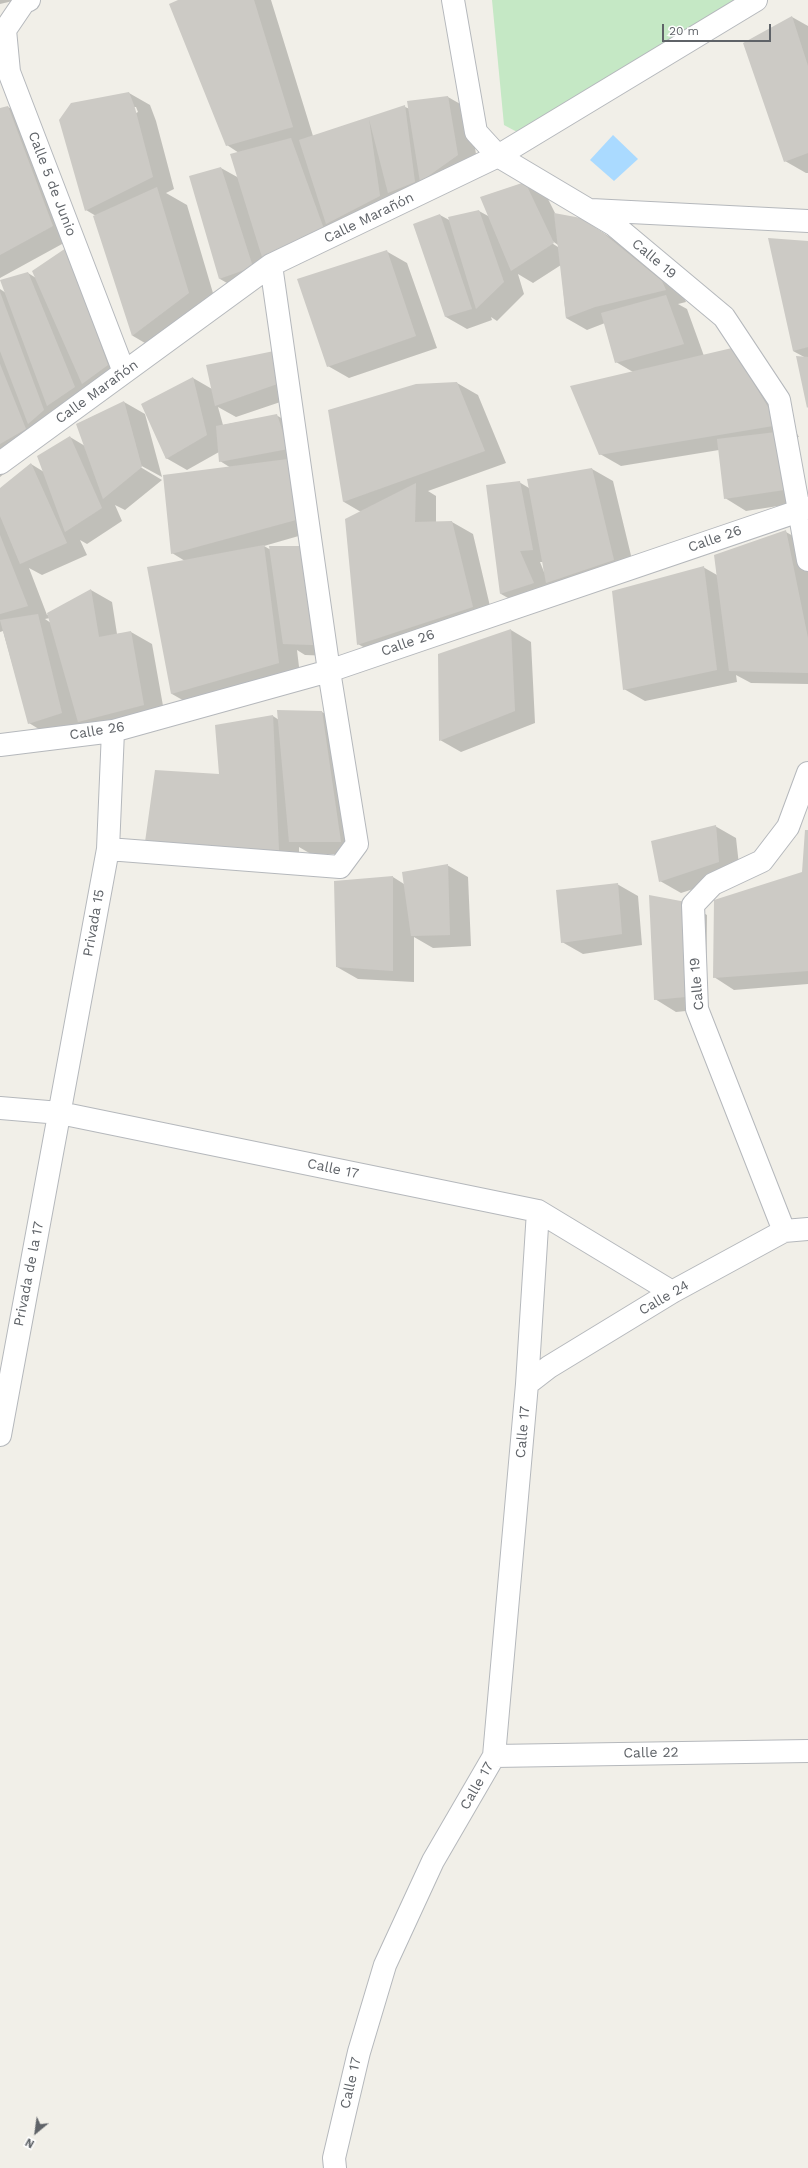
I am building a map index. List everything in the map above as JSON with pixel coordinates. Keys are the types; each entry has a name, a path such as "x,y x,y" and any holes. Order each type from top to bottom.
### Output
{"street":[{"name":"Calle 5 de Junio","path":"28,0 24,2 5,30 4,74 124,372"},
{"name":"Calle 19","path":"453,0 476,132 498,156 586,210 614,225 724,317 779,400 803,509 808,560"},
{"name":"Calle Marañón","path":"0,463 271,264 498,156 756,0"},
{"path":"586,210 808,221"},
{"path":"108,849 340,867 357,844 328,671 271,264"},
{"name":"Calle 26","path":"0,745 113,731 328,671 803,509"},
{"name":"Privada 15","path":"60,1113 108,849 113,731"},
{"name":"Calle 19","path":"784,1231 697,1009 693,905 713,884 762,862 788,827 808,773"},
{"name":"Calle 17","path":"0,1108 60,1113 538,1211 527,1384 494,1756 433,1861 385,1965 359,2052 334,2158 335,2168"},
{"name":"Privada de la 17","path":"1,1423 60,1113"},
{"path":"538,1211 672,1292"},
{"name":"Calle 24","path":"527,1384 549,1367 672,1292 784,1231 808,1229"},
{"name":"Calle 22","path":"494,1756 808,1750"}],"green space":[{"path":"492,0 736,0 519,133 504,125"}],"water":[{"path":"613,135 638,159 614,181 590,160"}],"building":[{"path":"178,0 254,0 293,127 226,146 169,4"},
{"path":"792,16 808,66 808,153 784,162 743,43"},
{"path":"129,92 135,108 153,177 85,211 59,120 71,103"},
{"path":"448,96 458,155 420,182 407,101"},
{"path":"405,105 415,182 388,193 369,119 380,196 326,224 299,140"},
{"path":"8,106 53,226 0,255 0,108"},
{"path":"291,138 324,229 262,257 230,154"},
{"path":"221,167 253,267 219,279 189,176"},
{"path":"525,182 554,243 511,271 480,197"},
{"path":"157,187 189,293 132,336 93,216"},
{"path":"479,210 504,282 476,309 448,217"},
{"path":"554,213 581,218 603,233 662,281 666,290 595,307 566,318"},
{"path":"440,214 472,309 445,317 413,224"},
{"path":"768,238 808,241 808,347 793,351"},
{"path":"66,248 108,365 82,384 32,271"},
{"path":"387,250 416,336 327,367 297,279"},
{"path":"28,272 75,387 47,406 0,280"},
{"path":"0,292 44,410 28,424 0,351"},
{"path":"666,295 684,344 615,363 601,313"},
{"path":"732,348 779,425 599,455 570,386"},
{"path":"274,351 280,383 215,406 206,365"},
{"path":"796,356 808,357 807,408"},
{"path":"0,364 26,429 0,444"},
{"path":"193,377 207,435 166,459 141,404"},
{"path":"457,382 485,451 343,502 328,410 416,384"},
{"path":"124,401 142,467 103,499 76,424"},
{"path":"277,414 288,449 219,462 216,426"},
{"path":"777,432 784,490 724,499 717,439"},
{"path":"70,436 102,508 65,532 37,456"},
{"path":"288,459 296,520 171,554 163,475"},
{"path":"31,463 67,543 20,564 0,516 0,488"},
{"path":"592,468 614,560 546,583 527,479"},
{"path":"520,481 533,550 520,551 534,583 500,594 486,485"},
{"path":"416,483 415,522 452,521 473,607 357,645 345,519"},
{"path":"786,530 808,638 808,673 729,671 714,555"},
{"path":"0,535 28,606 0,614"},
{"path":"264,545 279,663 171,694 147,567"},
{"path":"269,546 303,546 313,645 283,644"},
{"path":"704,566 717,670 623,690 612,591"},
{"path":"91,589 99,637 131,631 144,705 78,722 47,613"},
{"path":"38,614 62,713 28,724 0,620"},
{"path":"511,629 515,711 439,741 438,654"},
{"path":"277,710 322,711 341,842 289,842"},
{"path":"273,715 279,851 145,842 155,770 219,774 215,725"},
{"path":"716,825 719,862 659,882 651,841"},
{"path":"805,830 808,830 808,971 713,978 714,900 802,872"},
{"path":"448,864 450,935 411,936 402,872"},
{"path":"393,876 393,971 336,967 334,881"},
{"path":"618,883 622,934 561,943 556,890"},
{"path":"649,895 686,902 685,997 654,1000"}]}
